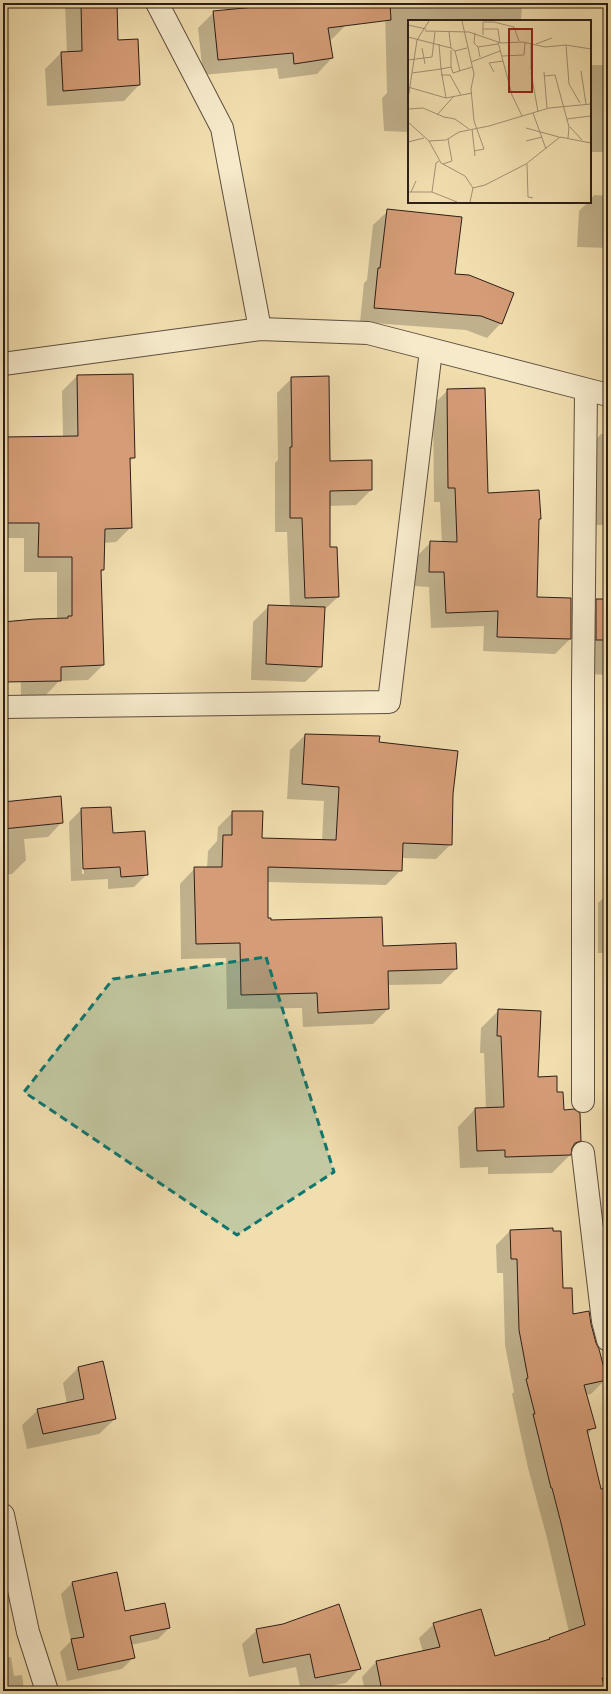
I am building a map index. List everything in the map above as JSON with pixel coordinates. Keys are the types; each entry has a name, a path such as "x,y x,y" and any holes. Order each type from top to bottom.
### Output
{"street":[{"path":"157,3 222,128 260,329"},
{"path":"3,364 260,329 368,333 608,395"},
{"path":"3,707 389,702 431,350"},
{"path":"583,1101 583,684 586,390"},
{"path":"583,1153 603,1321 608,1340"},
{"path":"3,1516 28,1632 47,1691"}],"highlighted area":[{"path":"266,957 334,1172 237,1235 24,1092 113,979"}],"building":[{"path":"81,3 117,3 118,40 138,39 140,85 63,91 61,52 82,51"},
{"path":"298,3 390,3 391,20 328,28 333,58 294,64 293,53 218,60 213,11"},
{"path":"387,209 462,217 455,274 469,275 514,293 502,324 481,316 374,308 378,268 380,268"},
{"path":"133,374 135,458 130,458 132,528 105,529 104,570 101,570 104,665 61,667 61,681 3,682 3,622 68,618 68,616 72,616 72,557 38,557 39,523 3,523 3,437 78,436 77,375"},
{"path":"329,376 330,461 372,460 372,490 330,491 330,547 337,547 339,597 305,598 302,518 290,518 290,447 292,447 291,377"},
{"path":"485,388 488,493 539,490 541,519 539,519 537,597 571,598 571,639 497,637 498,611 446,613 444,572 429,572 430,541 457,542 455,488 448,488 447,389"},
{"path":"596,599 608,599 608,640 596,640"},
{"path":"268,605 325,607 322,667 266,664"},
{"path":"305,734 380,736 379,742 458,751 453,794 452,845 403,843 402,871 268,867 268,918 271,918 271,920 382,917 383,946 456,943 457,969 388,971 389,1009 318,1013 317,993 241,995 240,943 196,944 194,867 222,867 223,835 232,835 232,811 263,811 262,838 336,840 339,787 302,784"},
{"path":"61,796 63,823 3,829 3,802"},
{"path":"111,807 113,833 145,831 148,875 121,877 120,867 83,869 81,808"},
{"path":"498,1009 541,1011 538,1077 557,1076 557,1092 563,1092 564,1110 574,1109 580,1113 581,1141 575,1143 572,1148 571,1155 505,1157 505,1150 477,1151 475,1108 504,1107 501,1036 497,1036"},
{"path":"553,1228 553,1231 561,1231 563,1288 572,1288 573,1314 589,1311 591,1324 607,1380 584,1385 596,1428 587,1430 601,1489 608,1488 608,1678 602,1678 606,1691 382,1691 376,1661 440,1647 433,1623 481,1609 495,1656 550,1639 549,1638 585,1625 533,1414 535,1414 526,1379 528,1378 519,1330 517,1259 511,1259 510,1230"},
{"path":"103,1361 116,1419 43,1434 37,1409 84,1399 78,1367"},
{"path":"117,1572 125,1611 165,1603 170,1628 130,1636 135,1658 78,1670 71,1639 84,1637 72,1582"},
{"path":"339,1604 361,1669 315,1678 310,1654 263,1663 256,1629 283,1624"}]}
